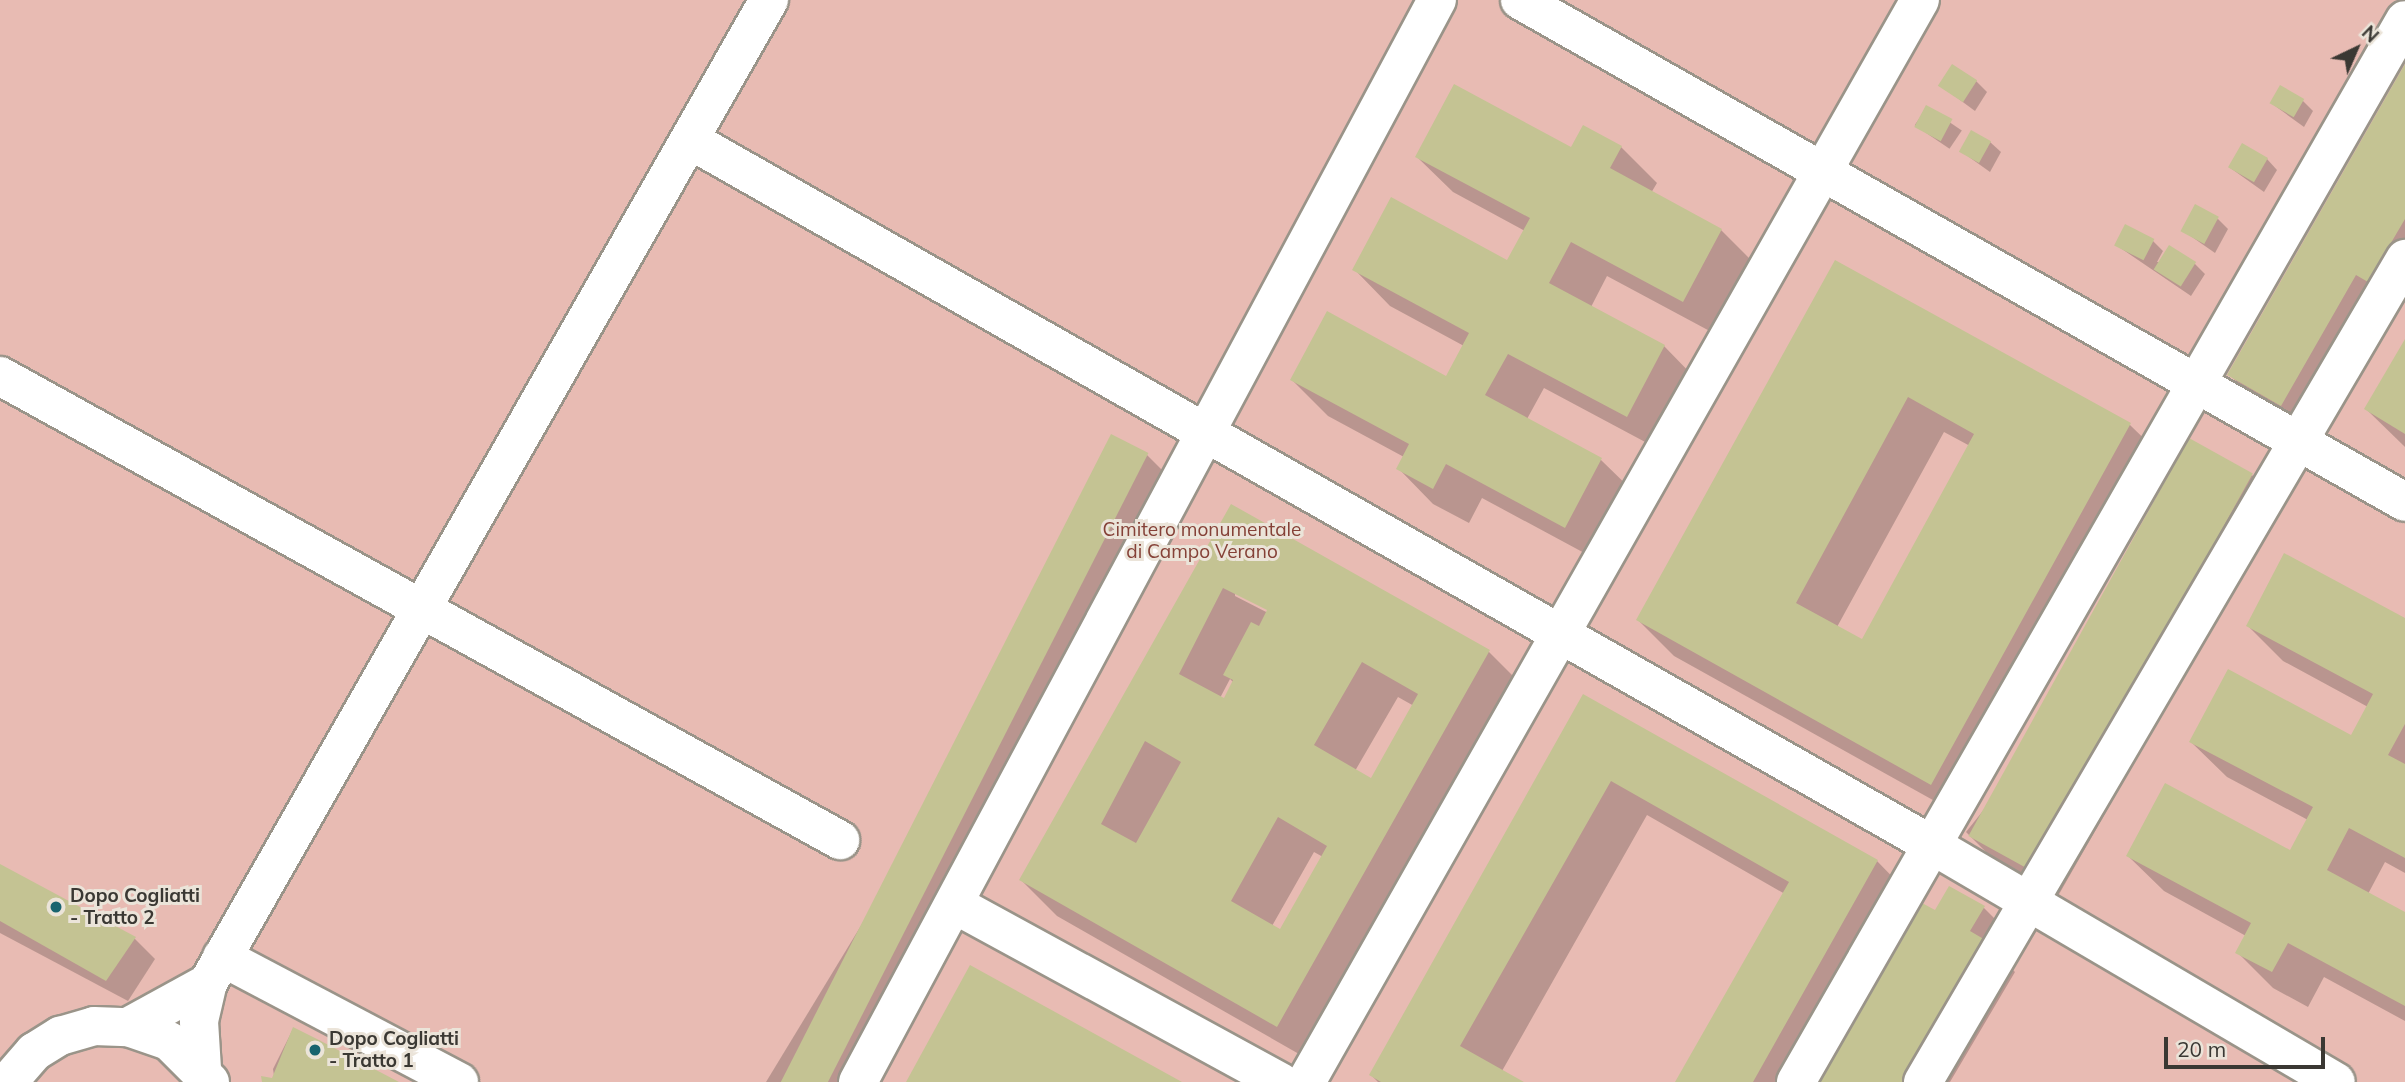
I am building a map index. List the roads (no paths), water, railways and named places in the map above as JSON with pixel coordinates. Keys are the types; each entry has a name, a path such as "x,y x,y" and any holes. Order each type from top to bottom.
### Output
{"lane":[{"path":"206,1075 199,1021 215,970 769,0"},
{"path":"858,1082 1437,0"},
{"path":"1520,0 1824,175 2405,502"},
{"path":"1306,1082 1824,175 1920,0"},
{"path":"1796,1082 2405,20"},
{"path":"690,140 1206,432 1559,639 1932,845 2336,1082"},
{"path":"1923,1082 2405,259"},
{"path":"0,376 840,841"},
{"path":"954,904 1281,1082"},
{"path":"128,1027 215,970"},
{"path":"215,970 458,1082"},
{"path":"6,1078 60,1036 94,1026 128,1027 169,1041 206,1075"}],"place":[{"name":"Dopo Cogliatti - Tratto 2","path":"56,907"},
{"name":"Dopo Cogliatti - Tratto 1","path":"315,1050"}],"park label":[{"name":"Cimitero monumentale di Campo Verano","path":"1202,541"}]}
